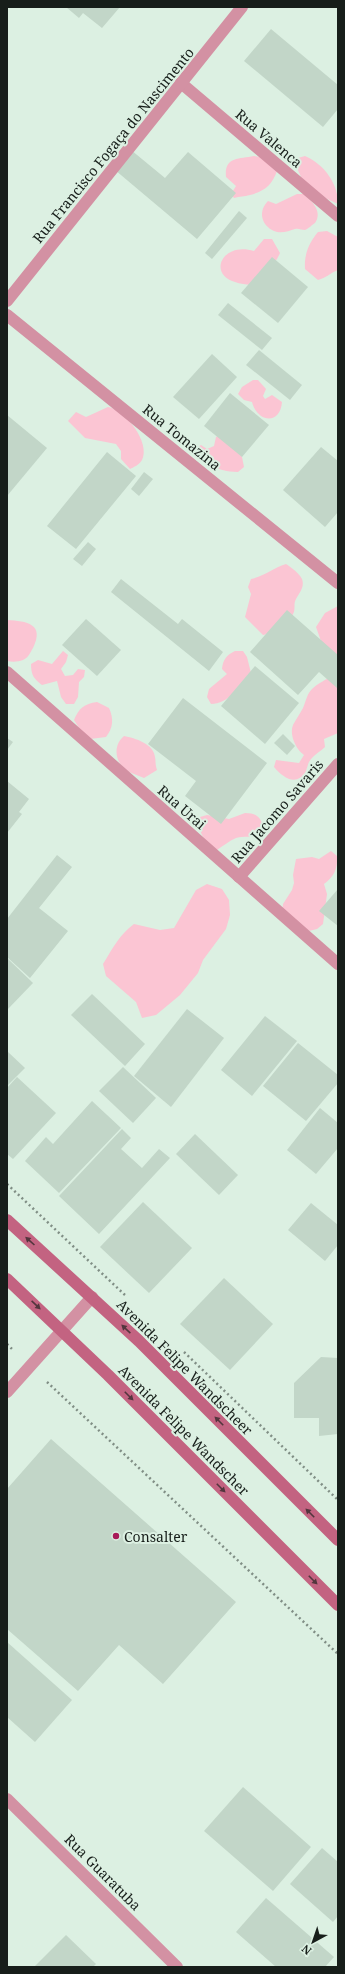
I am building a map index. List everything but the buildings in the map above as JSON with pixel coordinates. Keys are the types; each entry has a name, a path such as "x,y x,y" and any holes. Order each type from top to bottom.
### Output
{"main road":[{"name":"Avenida Felipe Wandscheer","path":"7,1220 139,1341 338,1540"},
{"name":"Avenida Felipe Wandscher","path":"7,1279 62,1330 338,1605"}],"street":[{"name":"Rua Francisco Fogaça do Nascimento","path":"7,302 242,7"},
{"name":"Rua Valenca","path":"182,83 338,216"},
{"name":"Rua Tomazina","path":"7,314 338,583"},
{"name":"Rua Urai","path":"7,672 338,964"},
{"name":"Rua Jacomo Savaris","path":"239,877 338,764"},
{"path":"7,1392 92,1298"},
{"name":"Rua Guaratuba","path":"7,1799 177,1967"}],"path":[{"path":"7,1344 338,1654"}],"shaded area":[{"path":"254,156 260,157 277,171 275,176 270,184 260,192 234,198 231,194 236,186 226,177 227,166 233,160"},
{"path":"305,156 319,164 329,176 336,189 338,204 323,197 303,181 296,166 298,158"},
{"path":"297,194 304,194 316,207 318,215 315,223 305,230 296,229 285,232 274,231 266,225 262,218 262,213 268,201 276,204"},
{"path":"327,231 338,237 338,270 318,280 305,269 305,258 312,240 318,232"},
{"path":"264,239 272,239 280,253 267,271 251,285 237,283 227,278 222,272 221,266 222,260 227,254 234,250 243,249 254,251"},
{"path":"253,380 258,380 266,389 263,396 265,399 272,395 282,402 280,410 273,418 263,417 255,409 252,402 244,400 238,394 242,387"},
{"path":"108,407 115,409 129,420 140,436 144,453 142,460 138,465 130,469 121,459 121,451 116,444 85,438 68,421 76,412 86,417"},
{"path":"222,434 242,457 244,467 238,472 218,469 204,459 195,449 201,445 207,449 214,446 216,437"},
{"path":"286,564 301,577 303,582 295,601 294,612 291,617 280,627 263,635 245,617 251,594 248,587 251,579"},
{"path":"338,606 338,733 324,739 325,747 311,760 302,776 294,780 290,779 282,775 274,767 276,760 299,763 304,755 294,742 292,729 310,691 333,675 316,627 325,613"},
{"path":"7,620 21,621 32,625 37,634 33,648 28,657 23,660 15,662 7,661"},
{"path":"63,651 68,655 66,662 61,669 65,676 73,675 78,669 85,670 84,677 79,682 78,697 74,704 66,704 61,697 57,681 42,685 32,674 31,664 38,660 52,664"},
{"path":"235,651 243,651 247,657 251,673 238,689 228,698 211,704 207,697 209,689 227,674 222,669 224,660"},
{"path":"97,702 109,708 112,716 111,727 106,737 90,739 83,734 74,720 82,707"},
{"path":"124,736 133,738 148,745 154,752 157,770 144,778 124,769 118,760 117,750 120,740"},
{"path":"245,813 257,816 262,823 263,826 260,831 254,836 236,838 217,850 201,833 199,823 200,817 207,815 229,819"},
{"path":"331,851 337,856 337,864 335,872 324,884 327,894 323,924 317,929 309,931 282,912 283,904 292,890 296,859 312,857 319,859"},
{"path":"207,884 222,889 229,900 230,915 226,929 203,960 198,973 180,995 156,1015 142,1018 136,1002 106,976 103,964 120,937 134,924 160,930 174,928 196,890"}],"place":[{"name":"Consalter","path":"116,1536"}]}
